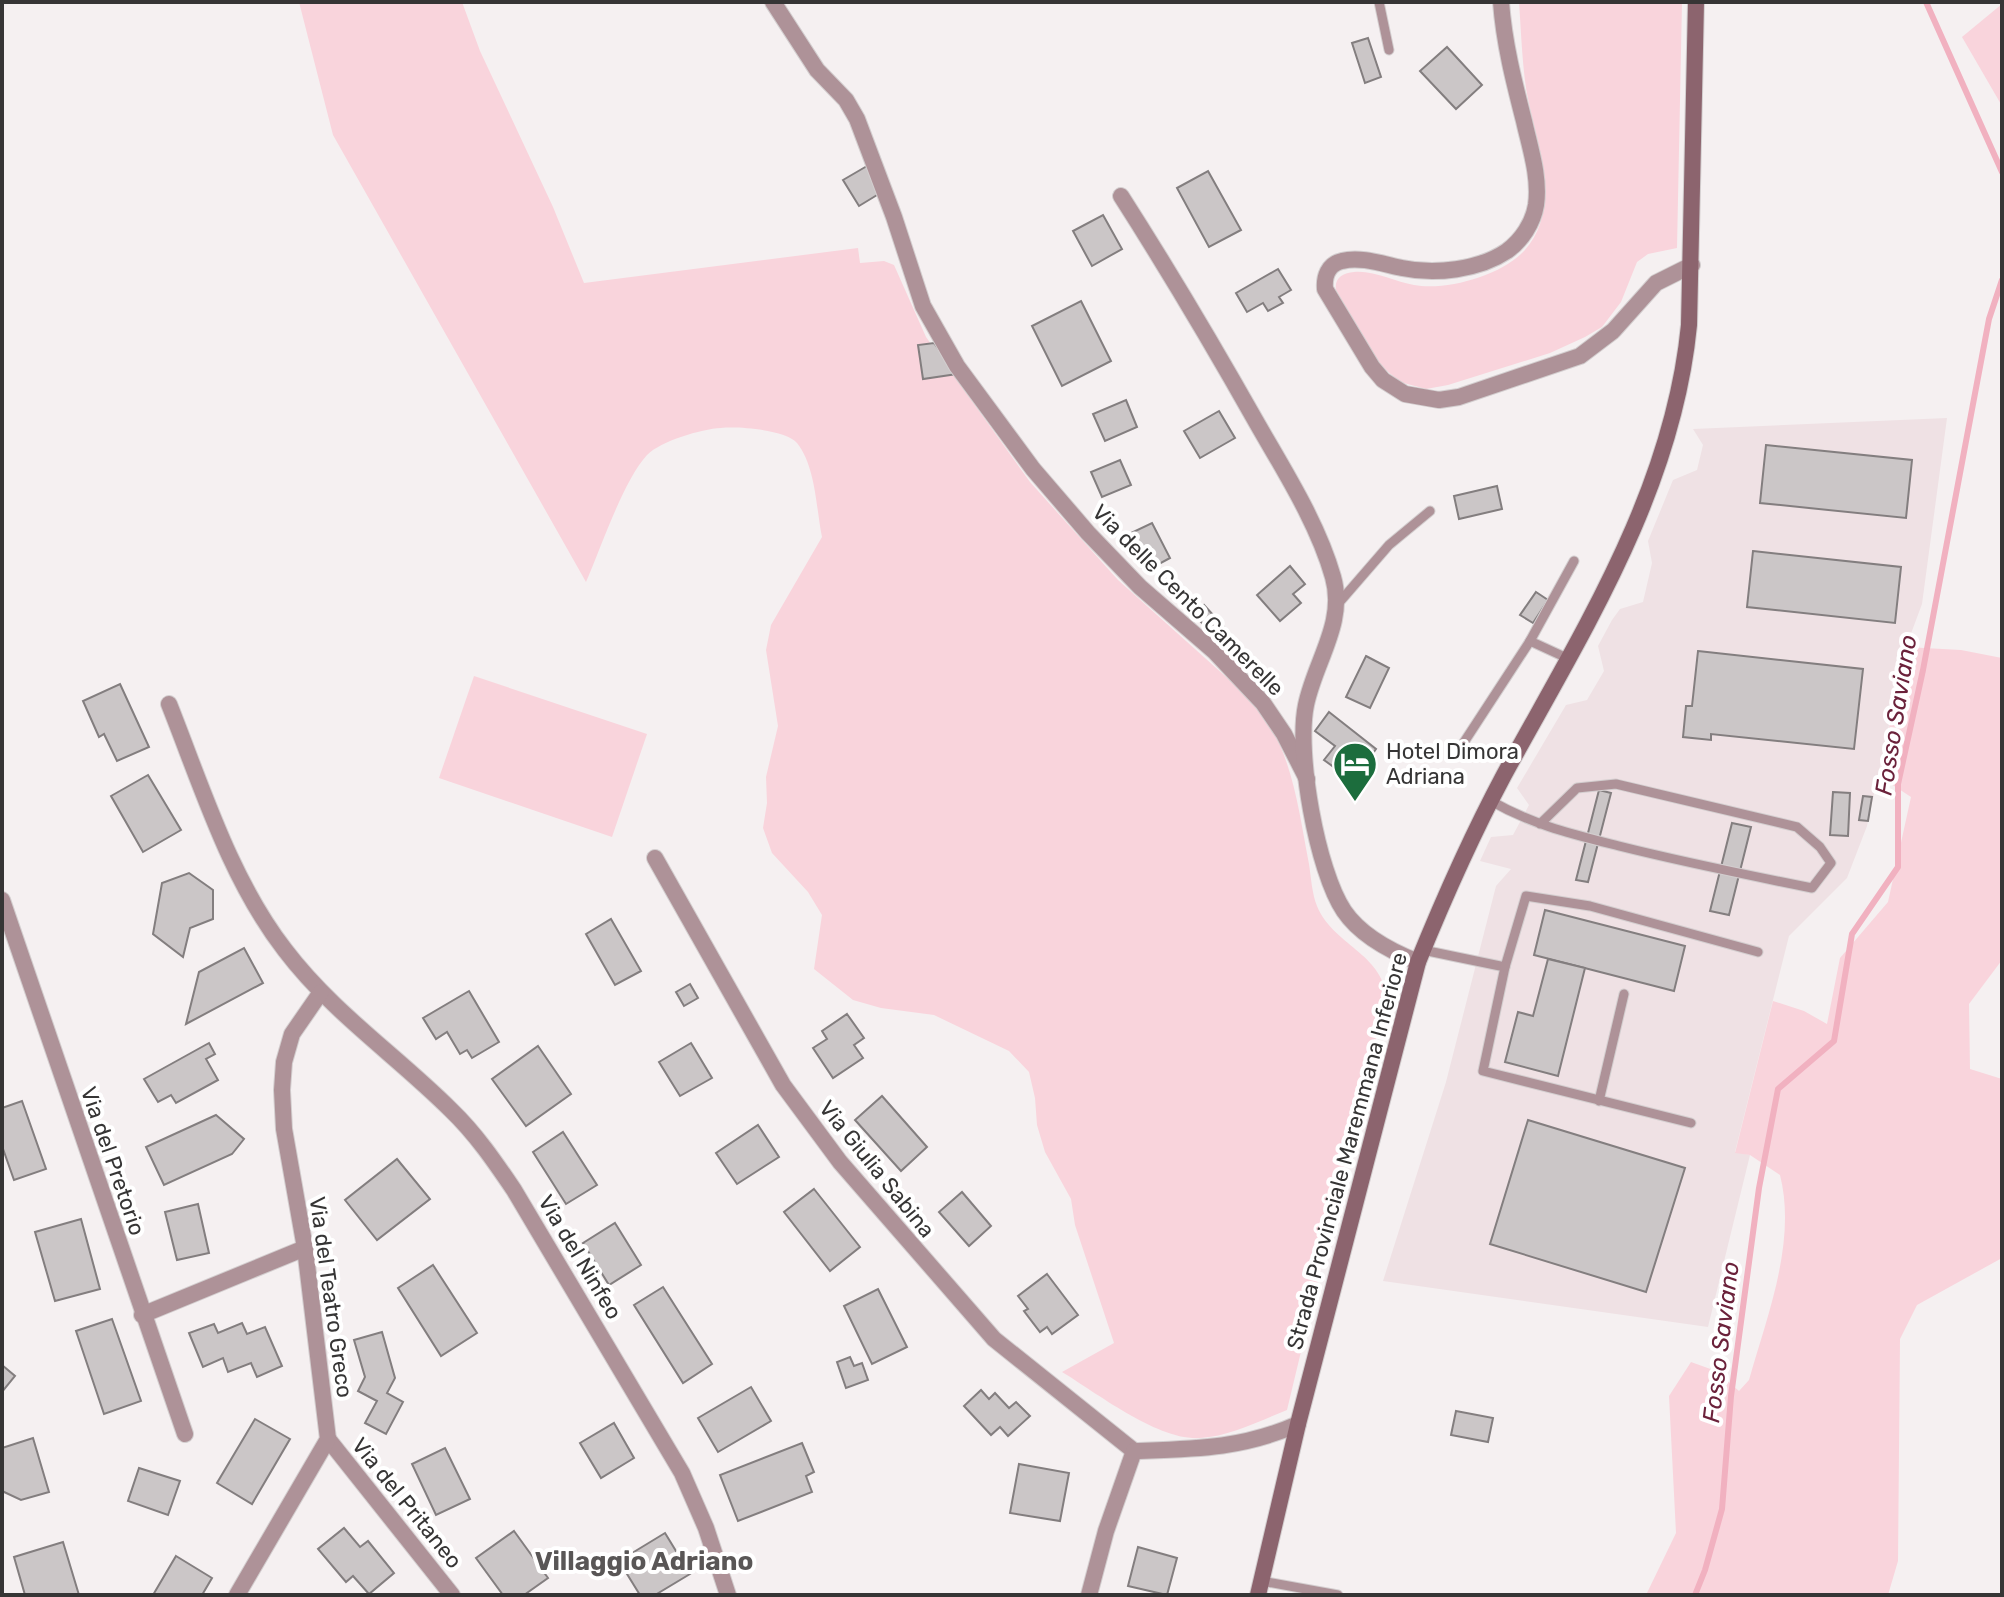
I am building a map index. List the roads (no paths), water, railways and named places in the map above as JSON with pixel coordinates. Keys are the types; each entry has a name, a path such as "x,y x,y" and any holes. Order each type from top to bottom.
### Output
{"main road":[{"name":"Strada Provinciale Maremmana Inferiore","path":"1260,1588 1298,1424 1420,956 1446,893 1491,801 1569,659 1641,513 1670,434 1684,375 1692,265 1696,2"}],"street":[{"name":"Via delle Cento Camerelle","path":"773,2 817,70 846,100 857,119 923,306 957,366 1033,469 1088,533 1133,580 1215,652 1263,703 1284,734 1307,779"},
{"path":"1501,2 1508,56 1535,167 1536,197 1531,220 1508,250 1471,266 1449,270 1412,270 1346,260 1333,265 1326,275 1325,289 1372,367 1383,380 1413,396 1439,400 1459,397 1561,364 1598,345 1656,283 1692,265"},
{"name":"Via delle Cento Camerelle","path":"1121,196 1210,338 1298,496 1331,571 1337,605 1332,633 1306,707 1303,757 1320,852 1329,882 1345,911 1360,929 1379,944 1420,956"},
{"name":"Via del Ninfeo","path":"169,704 216,821 248,890 285,950 321,992 453,1111 500,1169 682,1473 703,1520 728,1595"},
{"name":"Via Giulia Sabina","path":"655,858 783,1085 840,1162 994,1339 1134,1451"},
{"name":"Via del Pretorio","path":"2,900 185,1434"},
{"name":"Via del Teatro Greco","path":"321,992 292,1034 282,1081 284,1129 305,1248 328,1439"},
{"path":"142,1315 305,1248"},
{"path":"1089,1595 1106,1531 1134,1451 1230,1446 1261,1439 1298,1424"},
{"path":"237,1595 328,1439"},
{"name":"Via del Pritaneo","path":"328,1439 452,1595"}],"lane":[{"path":"1379,2 1389,50"},
{"name":"Via delle Cento Camerelle","path":"1337,605 1389,545 1430,511"},
{"path":"1455,756 1530,641 1574,561"},
{"path":"1530,641 1569,659"},
{"path":"1491,801 1522,819 1540,824 1694,864 1812,888 1831,863 1820,847 1797,827 1616,784 1577,788 1540,824"},
{"path":"1691,1123 1483,1071 1505,967 1526,896 1590,906 1758,952"},
{"path":"1420,956 1505,967"},
{"path":"1599,1101 1624,994"},
{"path":"1260,1588 1338,1595"}],"waterway":[{"name":"Fosso Saviano","path":"1926,2 2002,172"},
{"name":"Fosso Saviano","path":"1695,1595 1722,1509 1731,1396 1759,1188 1778,1089 1834,1041 1852,934 1898,867 1898,784 1923,670 1989,319 2002,280"}],"place":[{"name":"Hotel Dimora Adriana","path":"1355,803"}],"district":[{"name":"Villaggio Adriano","path":"644,1561"}]}
